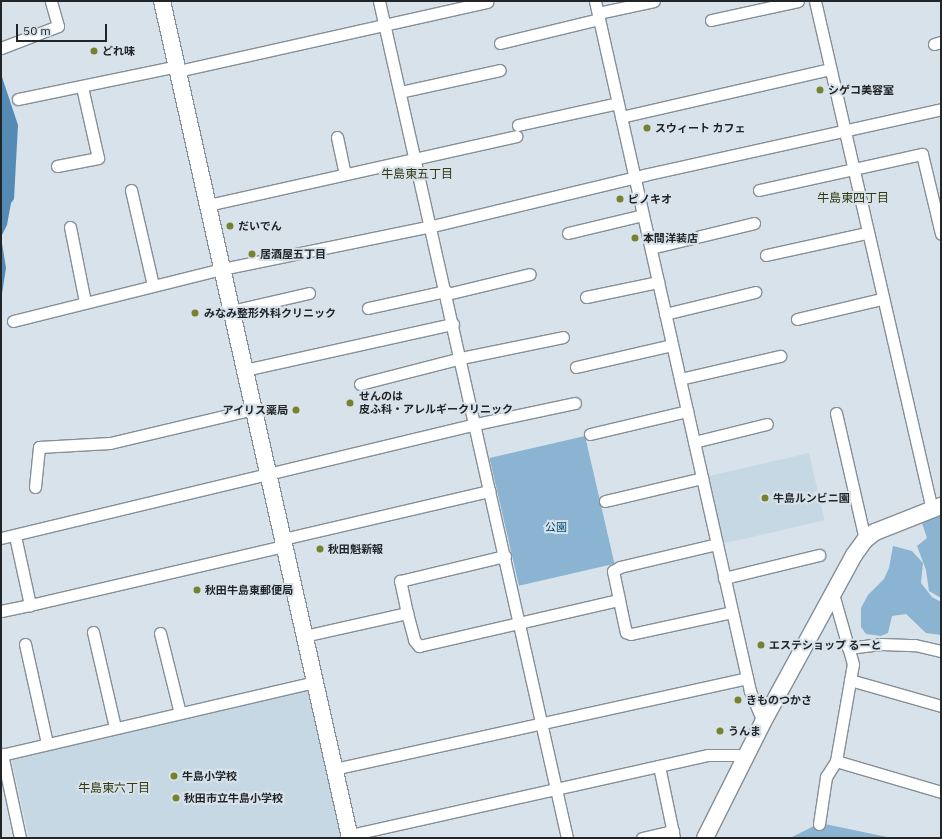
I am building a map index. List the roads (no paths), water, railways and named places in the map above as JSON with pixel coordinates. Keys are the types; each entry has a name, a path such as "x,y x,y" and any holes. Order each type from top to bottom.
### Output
{"street":[{"path":"1,48 58,26 51,1"},
{"path":"162,1 350,837 556,788 708,755 746,755"},
{"path":"379,1 432,226 568,838"},
{"path":"595,1 747,678 763,722"},
{"path":"500,43 654,1"},
{"path":"711,20 798,1"},
{"path":"705,838 763,722 854,555 865,540 875,532 936,508 866,233 815,1"},
{"path":"18,99 385,26 488,2"},
{"path":"621,117 830,69"},
{"path":"400,92 500,70"},
{"path":"57,166 98,158 82,87"},
{"path":"208,205 416,158 618,103"},
{"path":"13,321 153,285 432,226 941,109"},
{"path":"337,137 345,174"},
{"path":"759,190 922,154 941,234"},
{"path":"131,190 153,285"},
{"path":"568,233 643,215"},
{"path":"651,248 754,223"},
{"path":"70,227 85,302"},
{"path":"766,255 866,233"},
{"path":"368,308 530,274"},
{"path":"586,297 658,282"},
{"path":"665,314 755,292"},
{"path":"231,311 309,293"},
{"path":"797,319 882,299"},
{"path":"245,370 454,324"},
{"path":"360,384 461,358 563,337"},
{"path":"576,367 672,345"},
{"path":"680,379 780,356"},
{"path":"1,538 15,536 268,473 575,402"},
{"path":"35,487 39,447 110,443 254,409"},
{"path":"590,434 687,411"},
{"path":"836,413 865,540"},
{"path":"694,442 767,424"},
{"path":"605,500 702,478"},
{"path":"1,611 490,491"},
{"path":"15,536 30,605"},
{"path":"717,544 620,567 613,571 626,632 631,634 732,612"},
{"path":"724,578 819,555"},
{"path":"505,556 400,581 414,640 419,646 619,600"},
{"path":"819,824 826,777 836,760 853,664 834,594"},
{"path":"304,636 407,613"},
{"path":"93,632 115,727"},
{"path":"160,633 180,713"},
{"path":"25,644 47,742"},
{"path":"848,648 881,644 915,645 941,651"},
{"path":"334,769 747,678"},
{"path":"850,680 941,706"},
{"path":"20,838 1,755 47,742 314,682"},
{"path":"836,760 941,792"},
{"path":"642,838 673,835 660,766"}],"place":[{"name":"どれ味","path":"94,51"},
{"name":"シゲコ美容室","path":"820,90"},
{"name":"スウィート カフェ","path":"647,128"},
{"name":"ピノキオ","path":"620,199"},
{"name":"だいでん","path":"230,226"},
{"name":"本間洋装店","path":"635,238"},
{"name":"居酒屋五丁目","path":"252,254"},
{"name":"みなみ整形外科クリニック","path":"195,313"},
{"name":"せんのは 皮ふ科・アレルギークリニック","path":"350,403"},
{"name":"アイリス薬局","path":"296,410"},
{"name":"牛島ルンビニ園","path":"765,498"},
{"name":"秋田魁新報","path":"320,549"},
{"name":"秋田牛島東郵便局","path":"197,590"},
{"name":"エステショップ るーと","path":"761,645"},
{"name":"きものつかさ","path":"738,700"},
{"name":"うんま","path":"720,731"},
{"name":"牛島小学校","path":"174,776"},
{"name":"秋田市立牛島小学校","path":"176,798"}],"district":[{"name":"牛島東五丁目","path":"417,174"},
{"name":"牛島東四丁目","path":"853,198"},
{"name":"牛島東六丁目","path":"114,788"}],"park label":[{"name":"公園","path":"556,527"}]}
